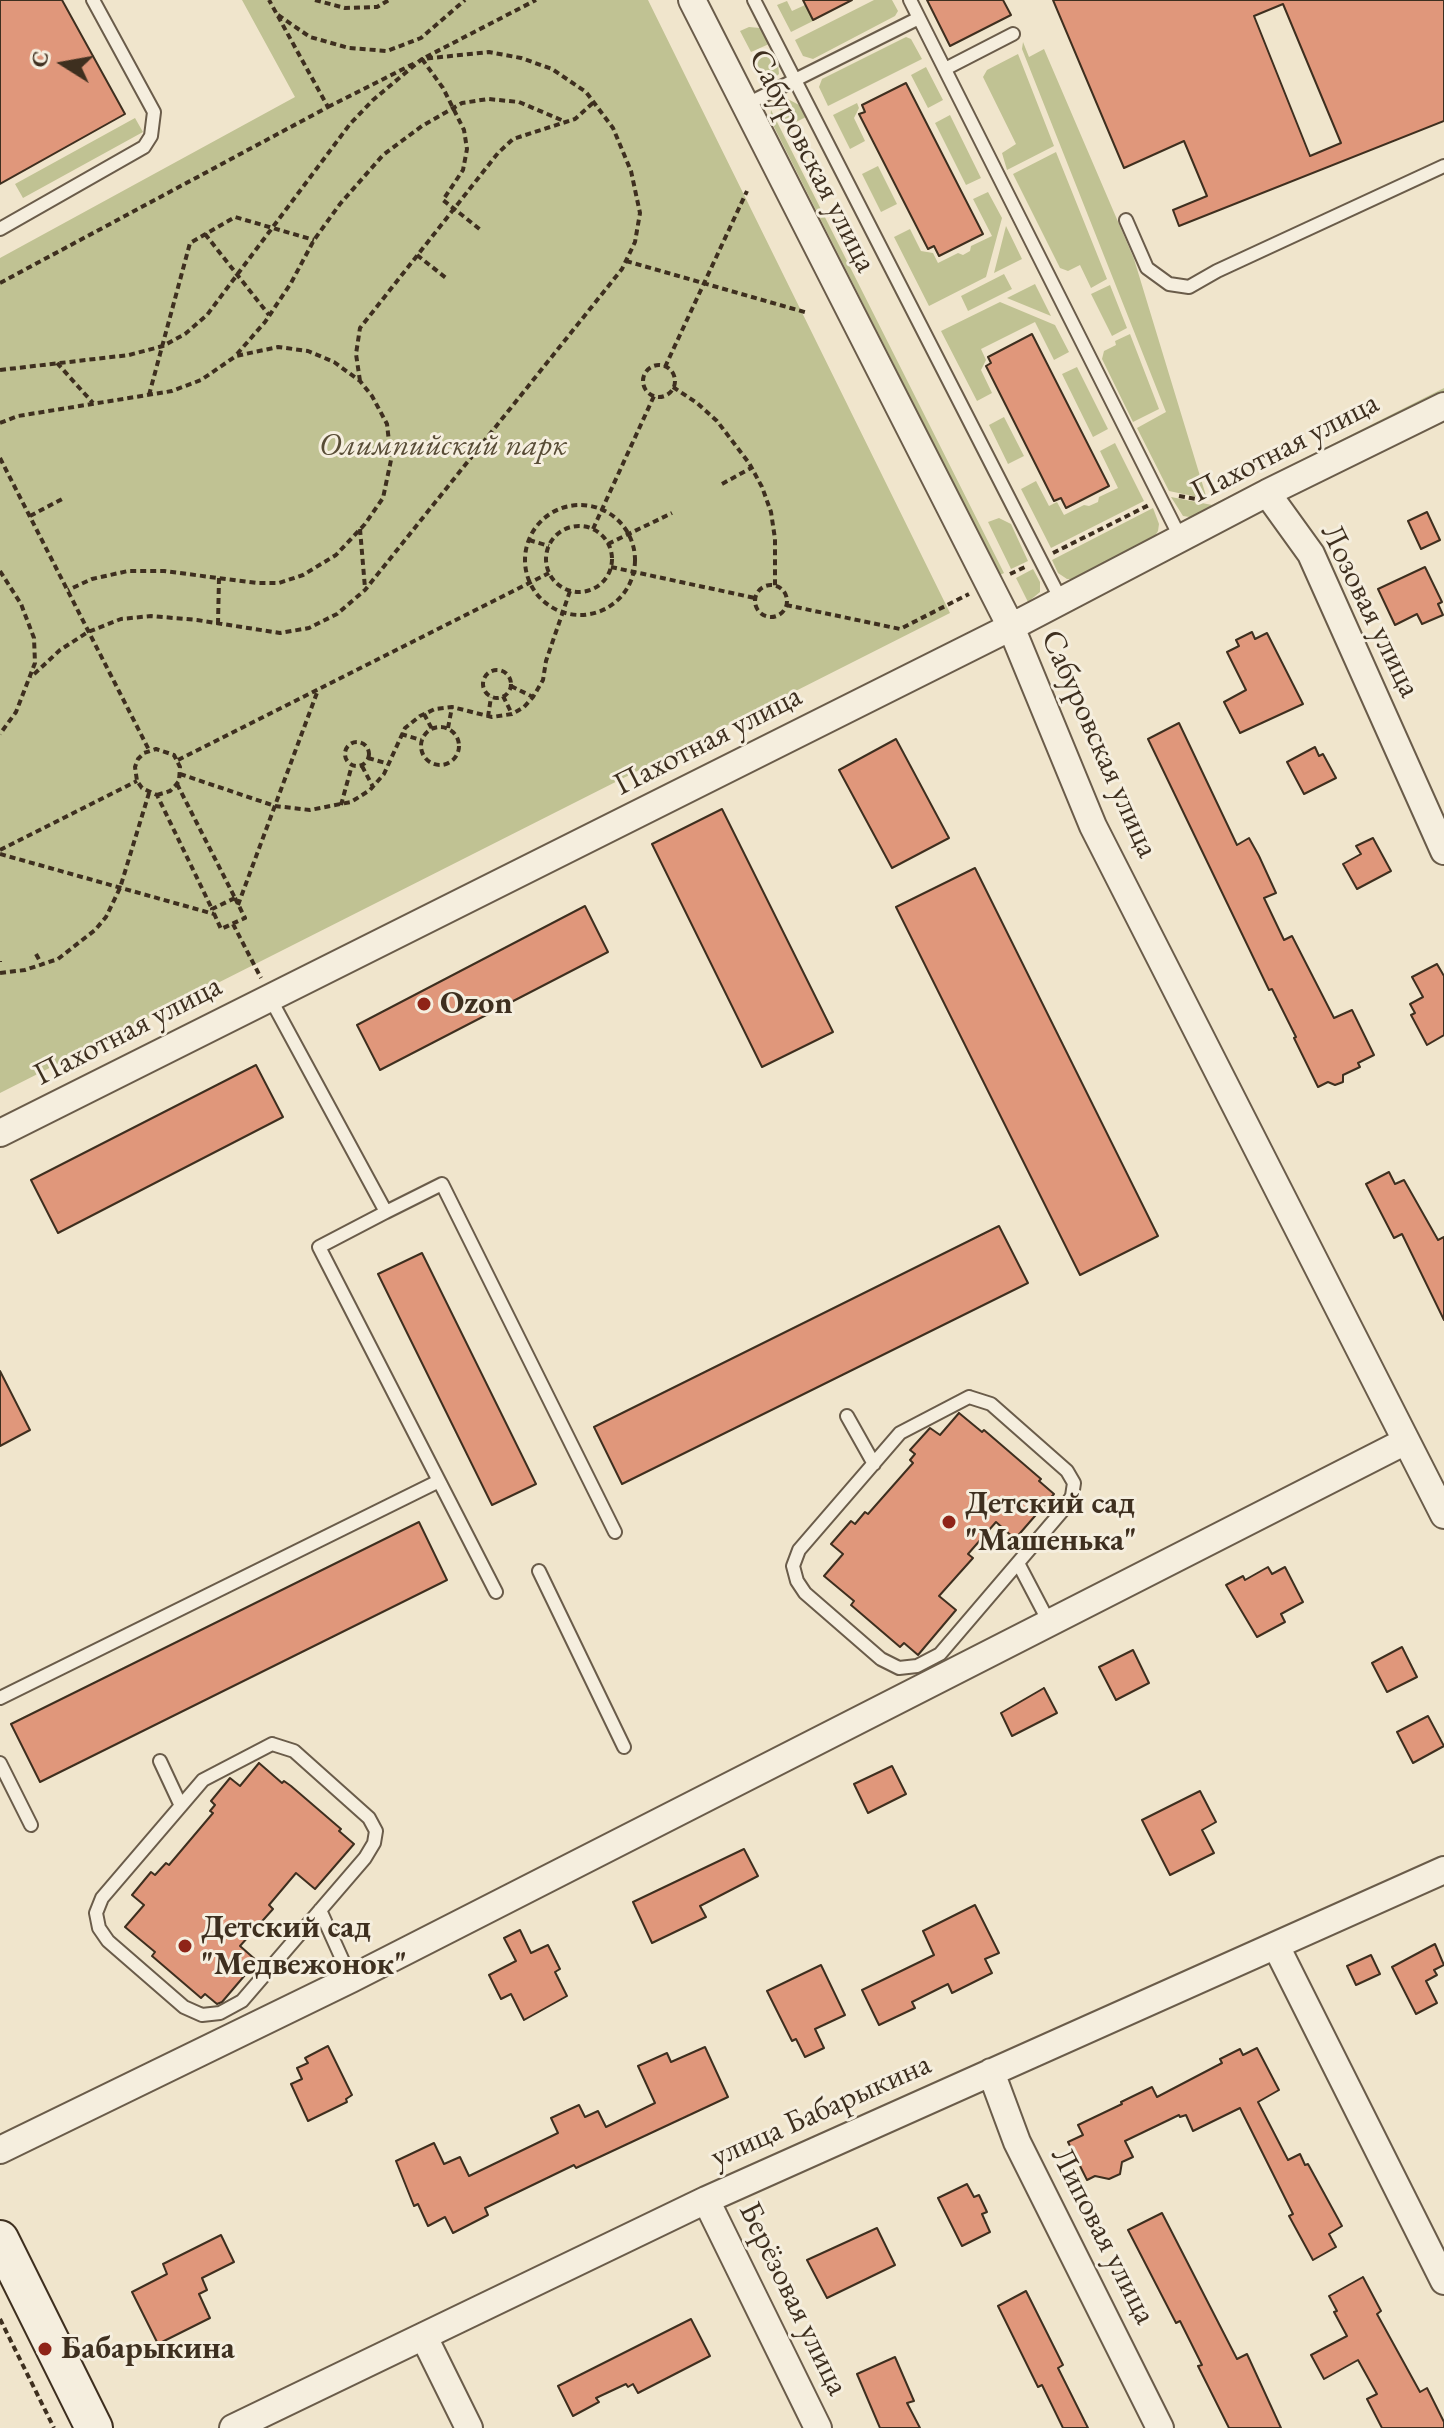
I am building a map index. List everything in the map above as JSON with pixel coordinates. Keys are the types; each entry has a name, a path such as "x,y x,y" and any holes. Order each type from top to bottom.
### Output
{"street":[{"name":"Сабуровская улица","path":"692,0 984,587 1011,627 1093,826 1444,1515"},
{"name":"Пахотная улица","path":"0,1133 1062,602 1267,493 1444,406"},
{"name":"Лозовая улица","path":"1267,493 1311,554 1444,851"},
{"path":"0,2150 351,1979 1406,1441"},
{"name":"улица Бабарыкина","path":"233,2428 706,2200 1444,1870"},
{"path":"1276,1946 1444,2281"},
{"name":"Липовая улица","path":"991,2072 1017,2142 1160,2428"},
{"name":"Берёзовая улица","path":"706,2200 818,2428"},
{"path":"0,2239 94,2428"},
{"path":"424,2337 469,2428"}],"lane":[{"path":"0,229 144,147 151,136 154,112 93,0"},
{"path":"754,0 1062,602"},
{"path":"910,0 1181,539"},
{"path":"745,105 919,18"},
{"path":"945,69 1013,34"},
{"path":"1126,220 1147,268 1169,284 1189,287 1217,271 1444,166"},
{"path":"270,998 386,1212"},
{"path":"496,1592 319,1247 386,1212 442,1184 615,1532"},
{"path":"969,1397 991,1404 1067,1471 1074,1483 1072,1496 1063,1510 1018,1563 940,1654 917,1666 899,1668 881,1659 805,1593 797,1581 793,1566 799,1550 900,1433 969,1397"},
{"path":"847,1416 874,1464"},
{"path":"0,1698 439,1481"},
{"path":"1018,1563 1050,1624"},
{"path":"539,1571 624,1747"},
{"path":"272,1744 294,1751 369,1818 376,1831 374,1843 365,1858 320,1910 242,2001 220,2013 202,2015 184,2007 108,1941 99,1928 96,1913 102,1898 203,1780 272,1744"},
{"path":"160,1761 181,1806"},
{"path":"0,1763 31,1825"},
{"path":"320,1910 351,1979"}],"path":[{"path":"269,0 328,107"},
{"path":"315,0 345,8 377,7 389,0"},
{"path":"277,14 310,37 349,48 387,51 421,38 465,0"},
{"path":"0,283 328,107 536,0"},
{"path":"0,370 129,355 163,346 185,334 207,315 350,124 422,59 489,52 521,58 552,69 586,92 594,102 613,128 631,171 640,213 635,242 626,261 365,590 337,614 309,628 280,633 151,616 121,619 88,632 60,650 31,677"},
{"path":"422,59 443,88 464,130 467,149 463,170 443,200 482,231"},
{"path":"0,423 18,416 172,391 201,380 236,356 291,283 314,240 340,204 383,155 422,126 462,103 488,99 519,102 566,122"},
{"path":"360,381 356,354 360,328 498,153 513,139 575,119 594,102"},
{"path":"665,367 747,191"},
{"path":"149,395 190,243 235,217 314,240"},
{"path":"205,234 269,315"},
{"path":"417,255 446,278"},
{"path":"626,261 808,313"},
{"path":"68,590 92,579 128,571 164,571 279,583 303,575 336,555 383,498 391,460 387,424 360,381 334,362 308,351 278,347 236,356"},
{"path":"57,363 93,403"},
{"path":"652,367 665,367 674,376 673,387 668,395 654,396 646,391 644,376 652,367"},
{"path":"673,387 717,421 752,468 771,512 775,539 775,586"},
{"path":"593,529 654,396"},
{"path":"0,458 149,750"},
{"path":"722,484 752,468"},
{"path":"786,605 900,629 1170,494 1210,502"},
{"path":"30,516 64,498"},
{"path":"583,505 602,510 618,520 629,534 635,553 633,572 626,590 608,608 582,615 563,612 544,602 530,583 525,567 529,540 544,518 556,510 583,505"},
{"path":"608,544 672,513"},
{"path":"570,527 593,529 608,544 611,567 598,586 589,591 570,591 558,585 549,573 546,556 549,546 561,531 570,527"},
{"path":"360,529 365,590"},
{"path":"529,540 549,546"},
{"path":"611,567 755,598"},
{"path":"0,571 21,604 34,638 35,663 16,712 0,734"},
{"path":"178,760 549,573"},
{"path":"218,624 219,578"},
{"path":"775,586 783,590 786,605 779,615 764,616 758,611 755,598 764,587 775,586"},
{"path":"180,774 275,806 310,810 351,802 373,787 389,764 405,728 424,714 452,707 488,717 512,714 533,697 543,680 546,661 570,591"},
{"path":"490,671 506,674 511,681 503,696 491,697 484,692 484,677 490,671"},
{"path":"511,686 533,697"},
{"path":"238,905 318,690"},
{"path":"503,696 512,714"},
{"path":"488,717 491,697"},
{"path":"448,728 452,707"},
{"path":"424,714 432,729"},
{"path":"448,728 456,734 460,742 455,760 439,766 429,763 422,754 421,740 432,729 448,728"},
{"path":"401,734 421,740"},
{"path":"350,743 365,744 369,751 362,766 352,765 344,757 344,750 350,743"},
{"path":"149,750 168,751 178,760 180,774 177,784 170,791 157,795 149,793 137,781 135,767 138,759 149,750"},
{"path":"368,758 389,764"},
{"path":"341,805 352,765"},
{"path":"362,766 373,787"},
{"path":"0,852 137,781"},
{"path":"157,795 221,929 245,918 177,784"},
{"path":"0,973 42,965 71,951 106,917 120,888 149,793"},
{"path":"0,852 213,912 235,898"},
{"path":"233,924 270,998"},
{"path":"36,954 42,965"},
{"path":"0,2319 54,2428"}],"green space":[{"name":"Олимпийский парк","path":"242,0 648,0 950,613 0,1093 0,258 295,97"},
{"path":"874,0 892,0 898,11 895,16 813,59 803,56 795,40"},
{"path":"787,1 792,11 805,5 813,21 791,32 777,5"},
{"path":"749,27 760,28 769,44 751,52 740,31"},
{"path":"906,37 911,39 922,59 828,106 819,87 822,79"},
{"path":"1023,42 1029,57 1044,49 1134,259 1207,499 1169,491 1137,428 1166,412 1022,49"},
{"path":"772,51 779,74 767,84 755,60"},
{"path":"1018,54 1054,146 1007,170 1002,153 1016,144 983,77 987,70"},
{"path":"926,67 943,100 928,108 911,75"},
{"path":"786,98 799,105 806,117 788,126 776,102"},
{"path":"857,103 859,108 854,118 865,141 850,149 833,115"},
{"path":"771,110 1004,573 1000,575 770,119"},
{"path":"950,115 981,178 966,185 935,123"},
{"path":"135,118 143,132 23,198 15,184"},
{"path":"1056,152 1107,279 1091,288 1080,265 1068,271 1060,268 1013,174"},
{"path":"878,166 897,204 881,212 862,174"},
{"path":"988,192 1002,218 986,277 929,306 894,237 910,229 921,251 933,253 938,263 958,253 963,255 970,251 971,246 992,236 973,199"},
{"path":"1006,226 1022,259 994,273"},
{"path":"1004,274 1012,289 968,311 961,296"},
{"path":"1035,284 1051,316 1007,298"},
{"path":"1110,285 1127,328 1112,336 1091,294"},
{"path":"1000,302 1055,325 1069,352 1054,360 1035,322 981,349 986,360 981,370 992,393 977,401 941,331"},
{"path":"1130,334 1159,409 1133,422 1102,359 1104,351 1116,345 1115,341"},
{"path":"1077,367 1108,429 1093,437 1062,374"},
{"path":"1444,388 1444,393 1196,518 1183,516 1171,497 1212,505"},
{"path":"1004,417 1024,456 1008,464 989,425"},
{"path":"1115,443 1144,501 1051,548 1021,489 1036,481 1049,506 1057,502 1064,515 1098,502 1099,497 1118,488 1100,451"},
{"path":"1153,508 1159,524 1153,539 1073,579 1058,573 1052,560"},
{"path":"999,518 1011,524 1028,561 1011,569 988,522"},
{"path":"1033,569 1040,582 1040,592 1028,602 1016,578"}],"building":[{"path":"0,0 62,0 125,114 0,184"},
{"path":"803,0 852,0 813,20"},
{"path":"927,0 1003,0 1011,15 950,46"},
{"path":"1053,0 1444,0 1444,121 1179,226 1173,210 1207,196 1184,141 1124,168","holes":["1283,4 1341,143 1310,156 1254,16"]},
{"path":"906,83 983,234 939,256 934,246 928,249 859,114 865,112 862,105"},
{"path":"1032,334 1109,486 1066,508 1061,498 1054,501 986,366 991,363 988,357"},
{"path":"1427,512 1440,540 1421,549 1408,521"},
{"path":"1425,567 1442,602 1438,604 1443,615 1422,624 1417,614 1395,625 1378,589"},
{"path":"1252,632 1255,639 1267,633 1303,704 1240,733 1224,702 1246,690 1227,652 1239,646 1236,640"},
{"path":"1179,723 1237,845 1249,838 1259,856 1276,893 1264,898 1284,940 1292,936 1334,1018 1352,1010 1374,1055 1358,1063 1360,1067 1343,1075 1343,1082 1335,1085 1328,1082 1318,1087 1148,739"},
{"path":"896,739 949,838 892,868 839,770"},
{"path":"1315,747 1319,756 1323,754 1336,778 1304,794 1287,762"},
{"path":"722,809 833,1032 762,1067 652,844"},
{"path":"1373,838 1391,871 1357,889 1343,864 1361,854 1356,846"},
{"path":"975,868 1158,1236 1080,1275 896,907"},
{"path":"585,906 608,952 380,1070 357,1025"},
{"path":"1437,964 1444,976 1444,1035 1427,1045 1411,1015 1415,1013 1410,1004 1423,997 1412,977"},
{"path":"256,1065 283,1117 58,1233 31,1180"},
{"path":"1389,1172 1395,1184 1404,1180 1438,1240 1444,1237 1444,1320 1402,1234 1394,1238 1366,1184"},
{"path":"999,1226 1028,1283 622,1484 594,1427"},
{"path":"422,1253 536,1484 492,1505 378,1274"},
{"path":"0,1371 30,1430 0,1446"},
{"path":"959,1413 982,1432 984,1430 1054,1494 1015,1539 996,1522 968,1554 973,1558 939,1596 956,1610 918,1655 904,1643 900,1647 851,1605 854,1601 824,1576 843,1554 831,1544 851,1521 855,1524 865,1512 868,1514 913,1463 910,1460 915,1454 910,1450 930,1428 940,1435"},
{"path":"419,1522 447,1580 40,1782 11,1724"},
{"path":"1268,1567 1272,1574 1285,1567 1303,1602 1281,1614 1285,1622 1257,1637 1226,1585 1243,1576 1245,1580"},
{"path":"1402,1647 1417,1677 1387,1692 1372,1663"},
{"path":"1133,1650 1149,1683 1116,1700 1099,1667"},
{"path":"1044,1688 1057,1713 1012,1736 1001,1713"},
{"path":"1428,1716 1444,1746 1413,1763 1397,1732"},
{"path":"259,1763 282,1783 284,1781 291,1786 354,1844 315,1889 296,1873 269,1905 273,1909 240,1946 257,1961 217,2004 205,1994 201,1998 152,1956 155,1952 125,1927 144,1905 132,1895 151,1872 155,1875 166,1863 169,1865 213,1813 210,1811 215,1805 211,1801 230,1778 240,1786"},
{"path":"892,1766 906,1794 868,1813 854,1784"},
{"path":"1200,1791 1216,1822 1202,1830 1214,1853 1170,1875 1142,1820"},
{"path":"744,1849 758,1876 700,1906 706,1917 652,1943 633,1902"},
{"path":"975,1905 999,1953 985,1959 992,1973 952,1993 948,1984 912,2002 915,2008 879,2025 862,1990 934,1955 923,1931"},
{"path":"520,1930 531,1953 548,1945 560,1969 555,1972 567,1996 524,2020 511,1994 501,1999 489,1975 516,1961 504,1938"},
{"path":"1435,1944 1444,1965 1434,1970 1437,1975 1426,1981 1437,2003 1416,2014 1392,1967"},
{"path":"1371,1955 1380,1974 1356,1985 1347,1966"},
{"path":"821,1965 845,2015 815,2029 824,2048 805,2057 796,2039 792,2041 767,1991"},
{"path":"328,2046 352,2095 346,2099 347,2102 308,2121 291,2084 302,2079 297,2068 308,2063 305,2058"},
{"path":"705,2047 728,2097 485,2208 488,2215 453,2233 445,2217 428,2226 418,2204 414,2206 396,2161 434,2143 444,2164 460,2157 469,2176 558,2133 551,2118 579,2105 585,2117 598,2111 606,2127 655,2103 638,2066 667,2053 671,2062"},
{"path":"1257,2048 1279,2090 1258,2102 1288,2160 1300,2154 1342,2226 1329,2234 1336,2247 1313,2260 1289,2216 1293,2214 1240,2108 1193,2131 1186,2115 1179,2115 1125,2141 1133,2157 1122,2162 1120,2174 1109,2179 1095,2176 1087,2180 1068,2142 1083,2135 1078,2125 1121,2102 1152,2087 1157,2097 1222,2063 1220,2059 1240,2049 1243,2055"},
{"path":"967,2184 974,2197 979,2195 987,2212 982,2214 990,2232 962,2246 938,2198"},
{"path":"1162,2213 1237,2359 1247,2354 1281,2428 1229,2428 1180,2321 1176,2323 1128,2230"},
{"path":"877,2228 895,2265 827,2298 807,2260"},
{"path":"221,2235 234,2262 202,2278 207,2290 199,2294 210,2318 158,2344 132,2292 167,2274 163,2264"},
{"path":"1363,2277 1381,2311 1377,2314 1420,2392 1427,2388 1444,2428 1382,2428 1367,2399 1377,2394 1358,2360 1324,2379 1311,2355 1347,2336 1329,2296"},
{"path":"1026,2291 1063,2365 1058,2368 1088,2428 1063,2428 1042,2385 1038,2387 998,2306"},
{"path":"691,2319 710,2356 638,2393 633,2384 628,2387 626,2384 596,2398 599,2402 573,2416 558,2386"},
{"path":"895,2357 914,2401 907,2403 920,2428 880,2428 857,2374"}],"place":[{"name":"Ozon","path":"424,1004"},
{"name":"Детский сад \"Машенька\"","path":"949,1522"},
{"name":"Детский сад \"Медвежонок\"","path":"185,1946"},
{"name":"Бабарыкина","path":"45,2349"}]}
